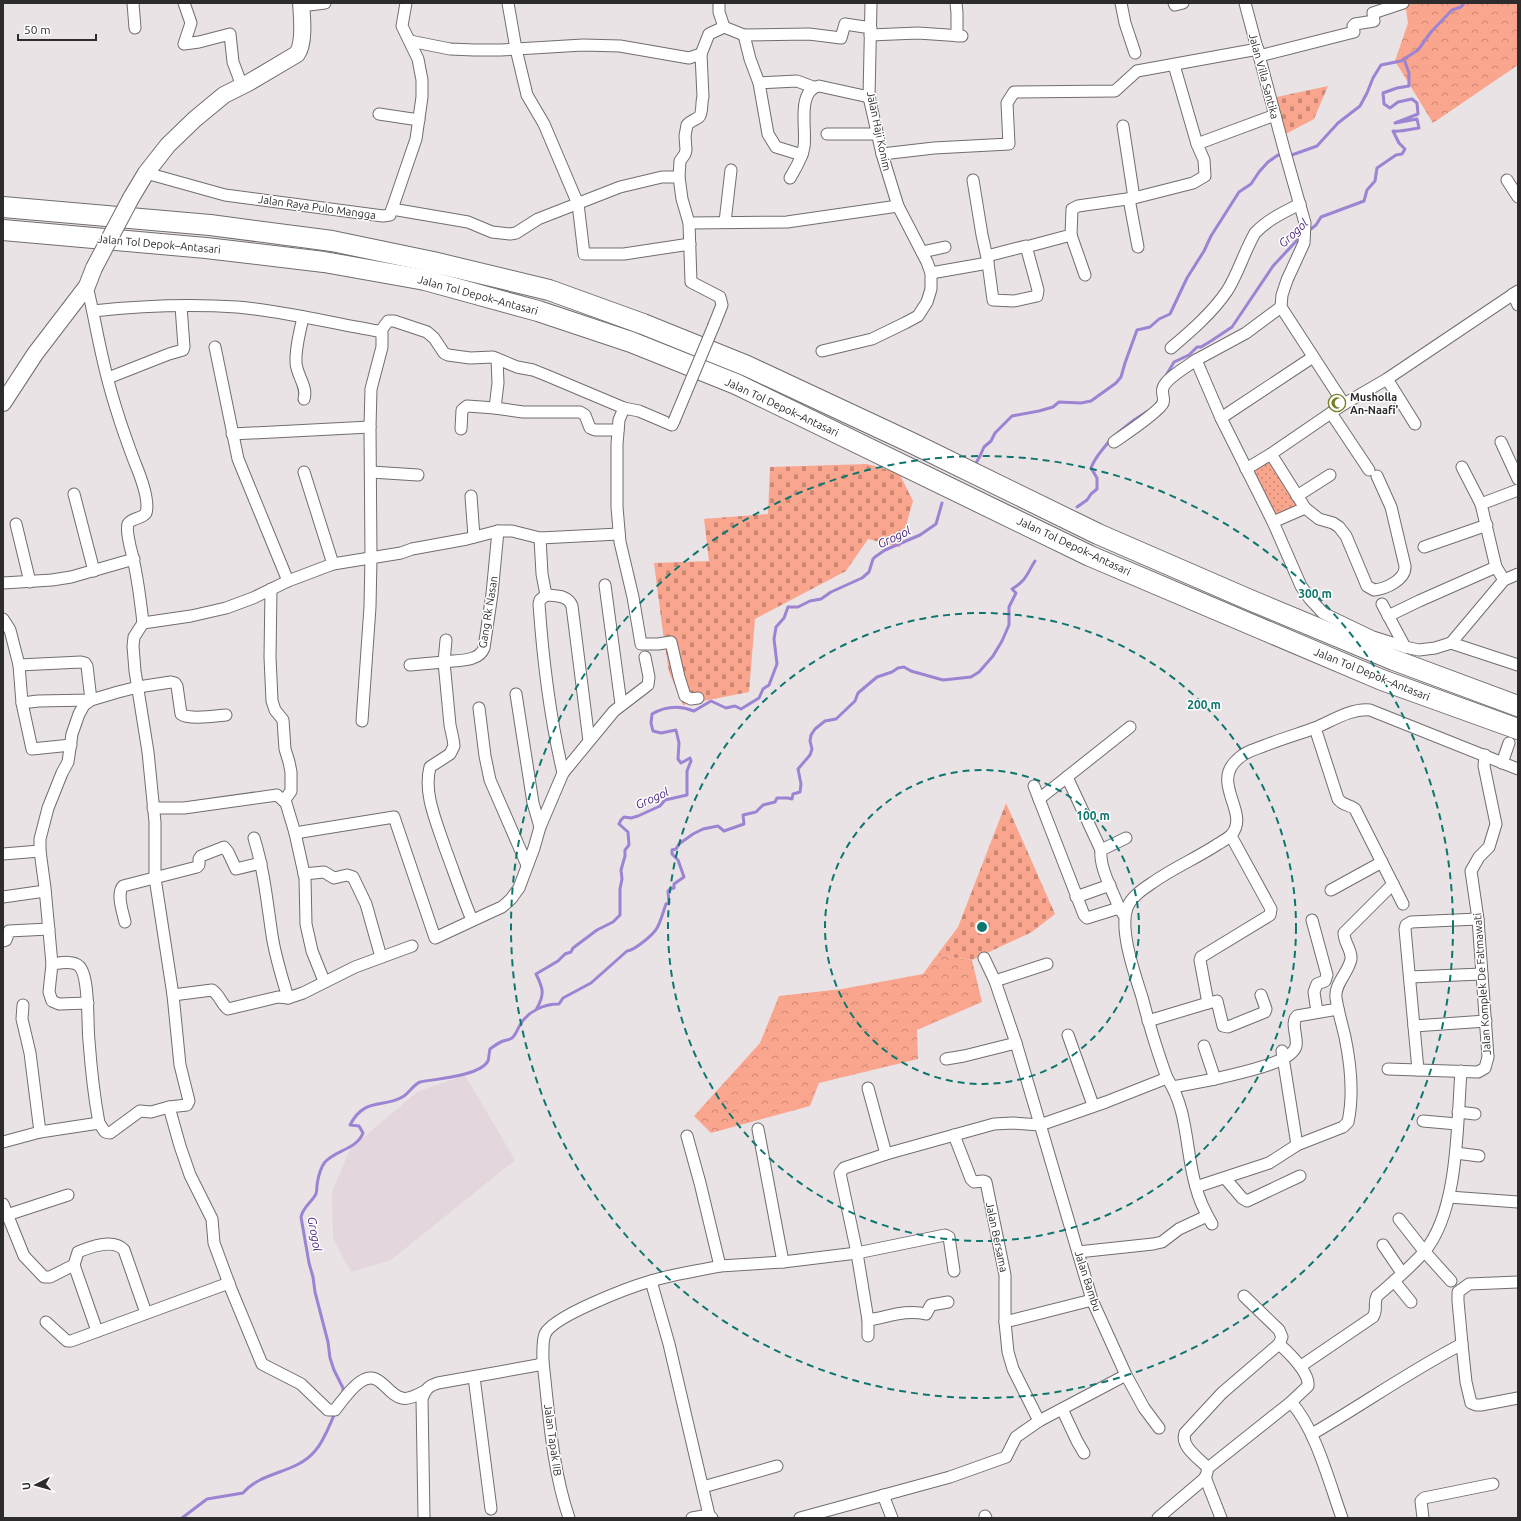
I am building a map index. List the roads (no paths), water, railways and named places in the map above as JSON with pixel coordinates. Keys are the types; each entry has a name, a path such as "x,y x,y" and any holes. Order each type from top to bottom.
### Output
{"highway":[{"name":"Jalan Tol Depok–Antasari","path":"3,207 210,225 332,241 433,262 549,290 643,324 747,366 914,444 1098,534 1250,600 1394,660 1518,706"},
{"name":"Jalan Tol Depok–Antasari","path":"3,230 206,248 324,262 425,280 538,311 631,342 736,384 1097,559 1513,736"}],"street":[{"path":"133,3 135,28"},
{"path":"184,3 190,23 184,44 199,42 230,34 233,62 242,86"},
{"path":"4,397 86,286 131,198 146,173 168,145 195,119 224,95 290,59 299,51 302,39 301,5 325,3"},
{"name":"Jalan Raya Pulo Mangga","path":"146,173 225,195 383,216 390,214 416,139 422,97 422,80 418,59 410,41 404,33 402,26 406,3"},
{"path":"508,3 516,49 527,95 544,124 578,204 583,252 585,255 624,254 690,244"},
{"path":"719,3 719,12 724,27"},
{"name":"Jalan Haji Konim","path":"871,3 869,97 877,134 898,206 922,252 931,273"},
{"path":"380,332 388,321 394,320 427,332 434,338 444,353 448,355 467,358 497,358 517,367 533,370 624,408 639,411 672,425 722,305 720,297 691,282 689,223 682,199 680,177 680,161 686,154 685,136 687,125 701,114 701,54 709,34 724,27 744,35 809,34 840,38 845,24 870,32 960,36 956,3"},
{"path":"1121,3 1125,23 1135,53"},
{"path":"1174,3 1175,5 1183,3"},
{"name":"Jalan Villa Santika","path":"1245,3 1305,223 1304,243 1287,280 1282,295 1281,307"},
{"path":"882,154 934,148 1008,144 1007,103 1014,92 1115,91 1137,71 1258,52 1354,32 1353,26 1355,24 1374,21 1373,13 1403,3"},
{"path":"744,35 750,59 759,82 768,134 772,143 776,147 802,155"},
{"path":"410,41 450,49 516,49 583,45 620,46 689,58 701,54"},
{"path":"1085,275 1071,235 1072,210 1078,206 1132,198 1193,183 1205,176 1204,160 1197,144 1174,65"},
{"path":"759,82 797,81 813,87 819,86 869,97"},
{"path":"790,178 802,155 804,146 804,104 813,87"},
{"path":"379,114 418,120"},
{"path":"1197,144 1275,115"},
{"path":"1123,126 1138,247"},
{"path":"827,134 877,134"},
{"path":"726,222 732,170"},
{"path":"392,209 468,222 492,232 510,234 516,233 538,219 630,184 662,177 680,177"},
{"path":"973,180 993,300 1014,301 1037,296 1038,290 1026,247"},
{"path":"1507,180 1518,197"},
{"path":"1171,348 1192,331 1215,307 1227,291 1255,233 1269,221 1300,204"},
{"path":"689,223 787,222 898,206"},
{"path":"822,351 872,339 918,316 927,302 931,289 931,273 987,259 1021,246 1026,247 1071,235"},
{"path":"922,252 945,247"},
{"path":"52,964 78,964 83,972 88,1003 88,1038 99,1123 105,1132 110,1133 140,1111 152,1112 169,1107 187,1105 189,1101 180,1065 173,995 155,878 155,822 148,752 135,670 133,646 134,636 143,623 139,584 129,541 128,526 130,522 144,516 146,513 145,494 138,469 122,430 103,360 93,311 86,286"},
{"path":"1246,469 1271,454 1344,404 1387,379 1516,293 1518,305"},
{"path":"93,311 120,308 181,306 237,307 303,317 380,332"},
{"path":"108,378 183,350 181,306"},
{"path":"1114,442 1141,423 1162,405 1164,400 1162,389 1166,382 1196,360 1246,333 1281,307 1344,404"},
{"path":"303,317 297,344 296,363 299,376 305,389 304,399"},
{"path":"362,721 370,607 371,389 383,342 380,332"},
{"path":"215,347 238,459 288,581"},
{"path":"1221,418 1313,357"},
{"path":"495,408 498,383 497,358"},
{"path":"1196,360 1221,418 1273,522 1301,586 1310,599 1323,613 1373,637 1419,650 1435,648 1451,643 1504,580 1517,578"},
{"path":"1387,379 1415,424"},
{"path":"461,430 462,410 465,406 523,412 580,412 585,415 590,428 596,430 618,430"},
{"path":"624,408 619,420 618,430 617,477 619,534 641,644 671,642 685,696 691,699 698,698"},
{"path":"1271,454 1305,508 1319,520 1333,523 1339,527 1346,536 1367,586 1374,590 1391,584 1403,574 1405,566 1391,507 1373,473 1331,413"},
{"path":"232,434 370,427"},
{"path":"1501,442 1518,479"},
{"path":"1462,467 1481,504 1496,567 1504,580"},
{"path":"304,472 333,564"},
{"path":"371,472 418,474"},
{"path":"1297,496 1330,475"},
{"path":"1481,504 1518,490"},
{"path":"74,494 94,571"},
{"path":"471,496 474,537"},
{"path":"1273,522 1305,508"},
{"path":"16,524 30,582"},
{"path":"1424,547 1487,525"},
{"path":"143,623 191,616 226,608 288,581 333,564 371,558 498,531 512,531 540,538 619,534"},
{"name":"Gang Rk Nasan","path":"410,665 475,658 483,652 492,594 498,531"},
{"path":"540,538 542,574 546,595"},
{"path":"3,583 30,582 71,577 134,559"},
{"path":"1388,616 1496,567"},
{"path":"605,585 621,704"},
{"path":"271,589 270,657 272,701 275,710 283,720 284,749 289,762 291,779 291,791 284,801"},
{"path":"563,773 555,739 543,652 539,604 540,600 546,595 565,598 570,601 572,606 589,741"},
{"path":"1382,604 1405,647"},
{"path":"3,619 10,630 19,665 22,703 32,749 71,745"},
{"path":"446,640 444,662 450,725 454,746 450,754 430,767 428,781 436,821 458,888 472,920"},
{"path":"1451,643 1518,665"},
{"path":"295,833 394,817 435,938 502,907 512,899 519,888 540,827 563,773 603,722 621,704 648,685 649,677 645,657"},
{"path":"19,665 85,663 87,666 91,700"},
{"path":"22,703 35,701 91,700 138,687 171,682 175,683 177,686 181,714 183,716 195,717 226,715"},
{"path":"516,694 533,804 540,827"},
{"path":"88,1003 59,1004 52,1002 49,992 52,964 40,839 48,808 70,756 72,734 79,714 84,705 91,700"},
{"path":"479,708 485,756 490,780 527,865"},
{"path":"1078,1252 1162,1242 1184,1227 1210,1220 1196,1187 1183,1114 1148,1021 1130,957 1126,939 1125,918 1131,901 1140,892 1153,882 1204,854 1231,836 1236,828 1237,821 1235,809 1229,796 1227,785 1228,775 1234,762 1245,753 1315,728 1361,709 1370,710 1518,769"},
{"path":"1039,799 1130,727"},
{"path":"1315,728 1338,799 1342,804 1352,806 1355,809 1403,904"},
{"path":"1502,763 1513,736"},
{"name":"Jalan Komplek De Fatmawati","path":"1461,1072 1478,1072 1485,1068 1488,1057 1478,919 1471,871 1479,857 1489,847 1496,824 1484,766 1484,755"},
{"path":"1067,778 1101,850 1101,860 1119,908 1125,918"},
{"path":"1034,786 1076,897 1086,917 1119,908"},
{"path":"153,808 184,808 277,795 284,801 289,811 304,874 306,924 312,951 324,981"},
{"path":"1208,1003 1200,960 1201,957 1270,915 1272,909 1231,836"},
{"path":"254,838 261,863 270,913 272,935 288,998"},
{"path":"1101,850 1126,838"},
{"path":"125,922 120,895 122,887 197,867 201,856 224,847 226,848 236,869 261,863"},
{"path":"3,854 40,851"},
{"path":"1331,890 1382,862"},
{"path":"304,874 324,872 334,878 347,875 353,877 366,904 381,957"},
{"path":"1196,1187 1269,1163 1297,1145 1344,1127 1348,1122 1352,1076 1336,996 1337,989 1349,968 1352,957 1344,939 1344,933 1393,884"},
{"path":"1076,897 1110,885"},
{"path":"3,897 45,891"},
{"path":"1418,1070 1405,929 1406,925 1411,922 1478,919"},
{"path":"1312,920 1328,975 1326,981 1317,984 1314,992 1317,1012"},
{"path":"3,941 6,940 9,931 49,929"},
{"path":"173,995 212,990 216,993 224,1007 228,1009 278,997 288,998 303,993 354,967 412,946"},
{"name":"Jalan Bambu","path":"984,958 995,981 1016,1043 1092,1300 1126,1375 1144,1408 1159,1428"},
{"path":"995,981 1047,964"},
{"path":"1410,977 1482,974"},
{"path":"1148,1021 1217,1001 1223,1026 1225,1028 1265,1012 1261,995"},
{"path":"23,1006 22,1020 30,1053 40,1132"},
{"path":"868,1336 868,1320 857,1253 840,1172 844,1168 886,1154 994,1124 1013,1123 1040,1125 1093,1105 1170,1082 1215,1079 1272,1064 1283,1055 1294,1052 1296,1045 1294,1021 1297,1016 1338,1009"},
{"path":"1414,1026 1486,1021"},
{"path":"1068,1035 1093,1105"},
{"path":"946,1059 1016,1043"},
{"path":"1204,1046 1215,1079"},
{"path":"1283,1055 1297,1145"},
{"path":"1301,1366 1373,1317 1376,1313 1375,1303 1377,1296 1424,1251 1434,1235 1449,1197 1456,1153 1461,1072 1388,1069"},
{"path":"868,1088 886,1154"},
{"path":"169,1107 190,1175 212,1219 214,1242 262,1364 301,1384 328,1410 335,1410 356,1386 367,1378 377,1379 382,1382 395,1396 403,1399 425,1391 430,1386 438,1383 538,1366 543,1362"},
{"path":"1458,1112 1475,1114"},
{"path":"1423,1121 1457,1124"},
{"path":"3,1142 40,1132 99,1123"},
{"path":"758,1129 783,1262"},
{"name":"Jalan Bersama","path":"954,1135 971,1179 974,1182 986,1182 1005,1275 1005,1322 1008,1352 1013,1370 1039,1421"},
{"path":"687,1136 720,1266"},
{"path":"1456,1153 1479,1156"},
{"path":"1225,1178 1242,1198 1247,1201 1300,1176"},
{"path":"7,1215 68,1194"},
{"path":"1449,1197 1518,1202"},
{"path":"3,1204 24,1256 46,1277 50,1277 74,1265"},
{"path":"1399,1219 1424,1251 1451,1281"},
{"name":"Jalan Tapak IIB","path":"569,1518 560,1493 543,1362 545,1334 551,1326 592,1303 651,1281 720,1266 783,1262 857,1253 945,1234 949,1237 954,1271"},
{"path":"97,1331 74,1265 78,1252 99,1244 121,1247 124,1250 146,1313"},
{"path":"1383,1245 1411,1302"},
{"path":"651,1281 669,1344 710,1517 692,1518"},
{"path":"1518,1282 1469,1284 1458,1292 1466,1382 1471,1402 1476,1405 1481,1405 1518,1398"},
{"path":"46,1322 67,1341 71,1341 229,1283"},
{"path":"1221,1518 1207,1473 1186,1444 1184,1437 1185,1433 1222,1393 1279,1344 1282,1337 1279,1330 1244,1296"},
{"path":"1005,1322 1092,1300"},
{"path":"868,1320 895,1314 918,1312 926,1314 931,1305 948,1302"},
{"path":"1158,1518 1207,1473 1291,1402 1309,1384 1301,1366 1279,1344"},
{"path":"1312,1434 1435,1358 1462,1344"},
{"path":"800,1518 834,1514 883,1495 950,1477 1006,1457 1016,1437 1039,1421 1126,1375"},
{"path":"474,1377 491,1509"},
{"path":"424,1518 422,1399 425,1391"},
{"path":"1291,1402 1299,1411 1312,1434 1342,1518"},
{"path":"1062,1408 1084,1453"},
{"path":"703,1488 777,1466"},
{"path":"1423,1518 1421,1501 1424,1498 1492,1484"},
{"path":"883,1495 892,1518"}],"waterway":[{"name":"Grogol","path":"976,463 984,447 991,441 995,433 1012,416 1053,407 1059,402 1081,403 1091,401 1116,383 1121,377 1137,330 1150,327 1159,319 1170,314 1187,278 1239,192 1251,184 1268,162 1278,155 1289,156 1317,146 1338,123 1360,106 1381,65 1401,61 1418,50 1431,32 1452,10 1461,7 1464,3"},
{"name":"Grogol","path":"1307,232 1316,225 1321,217 1364,201 1367,190 1375,181 1377,168 1396,155 1402,154 1405,149 1399,143 1393,131 1419,128 1417,119 1395,123 1418,114 1417,103 1412,99 1398,102 1390,108 1384,104 1383,93 1409,86 1409,73 1404,59"},
{"name":"Grogol","path":"1164,379 1174,362 1189,355 1197,347 1201,347 1232,327 1273,266 1301,236"},
{"name":"Grogol","path":"1114,436 1148,411"},
{"name":"Grogol","path":"1077,507 1087,500 1097,489 1097,478 1091,468 1097,456 1110,440"},
{"name":"Grogol","path":"537,1008 541,999 542,991 536,974 558,961 565,954 571,952 573,948 597,930 613,922 620,915 621,870 625,850 629,845 628,832 619,824 621,820 624,817 631,818 638,816 660,806 665,800 687,795 687,771 691,761 690,758 681,763 678,759 679,743 676,730 661,733 653,731 651,723 652,714 662,709 673,707 694,711 711,701 726,708 735,706 741,709 759,698 763,689 769,685 777,664 774,639 776,627 784,618 788,607 798,607 810,601 821,599 831,592 862,578 869,572 875,557 885,550 920,535 936,524 942,503"},
{"name":"Grogol","path":"343,1393 343,1388 330,1358 328,1342 309,1263 301,1217 303,1210 316,1194 319,1176 325,1162 356,1143 363,1133 359,1126 350,1125 356,1116 362,1110 375,1104 397,1100 408,1093 420,1082 457,1076 476,1070 483,1066 488,1061 490,1049 501,1042 512,1038 523,1020 532,1012 548,1005 559,1004 563,998 591,983 627,951 639,945 648,938 657,928 666,904 669,903 668,891 674,888 674,884 684,877 678,860 672,854 672,850 676,849 679,844 693,834 703,829 718,826 724,831 744,824 743,815 756,812 763,805 775,802 777,798 792,799 793,794 800,792 801,784 798,769 810,755 812,749 810,741 811,735 815,729 825,721 836,719 855,701 858,693 877,677 904,667 911,671 943,680 971,677 979,672 993,656 1009,625 1009,607 1016,593 1012,589 1017,586 1028,574 1035,561"},
{"name":"Grogol","path":"182,1518 207,1499 243,1493 259,1480 289,1469 307,1459 321,1443 335,1413"}],"place":[{"name":"Musholla An-Naafi'","path":"1337,403"}]}
